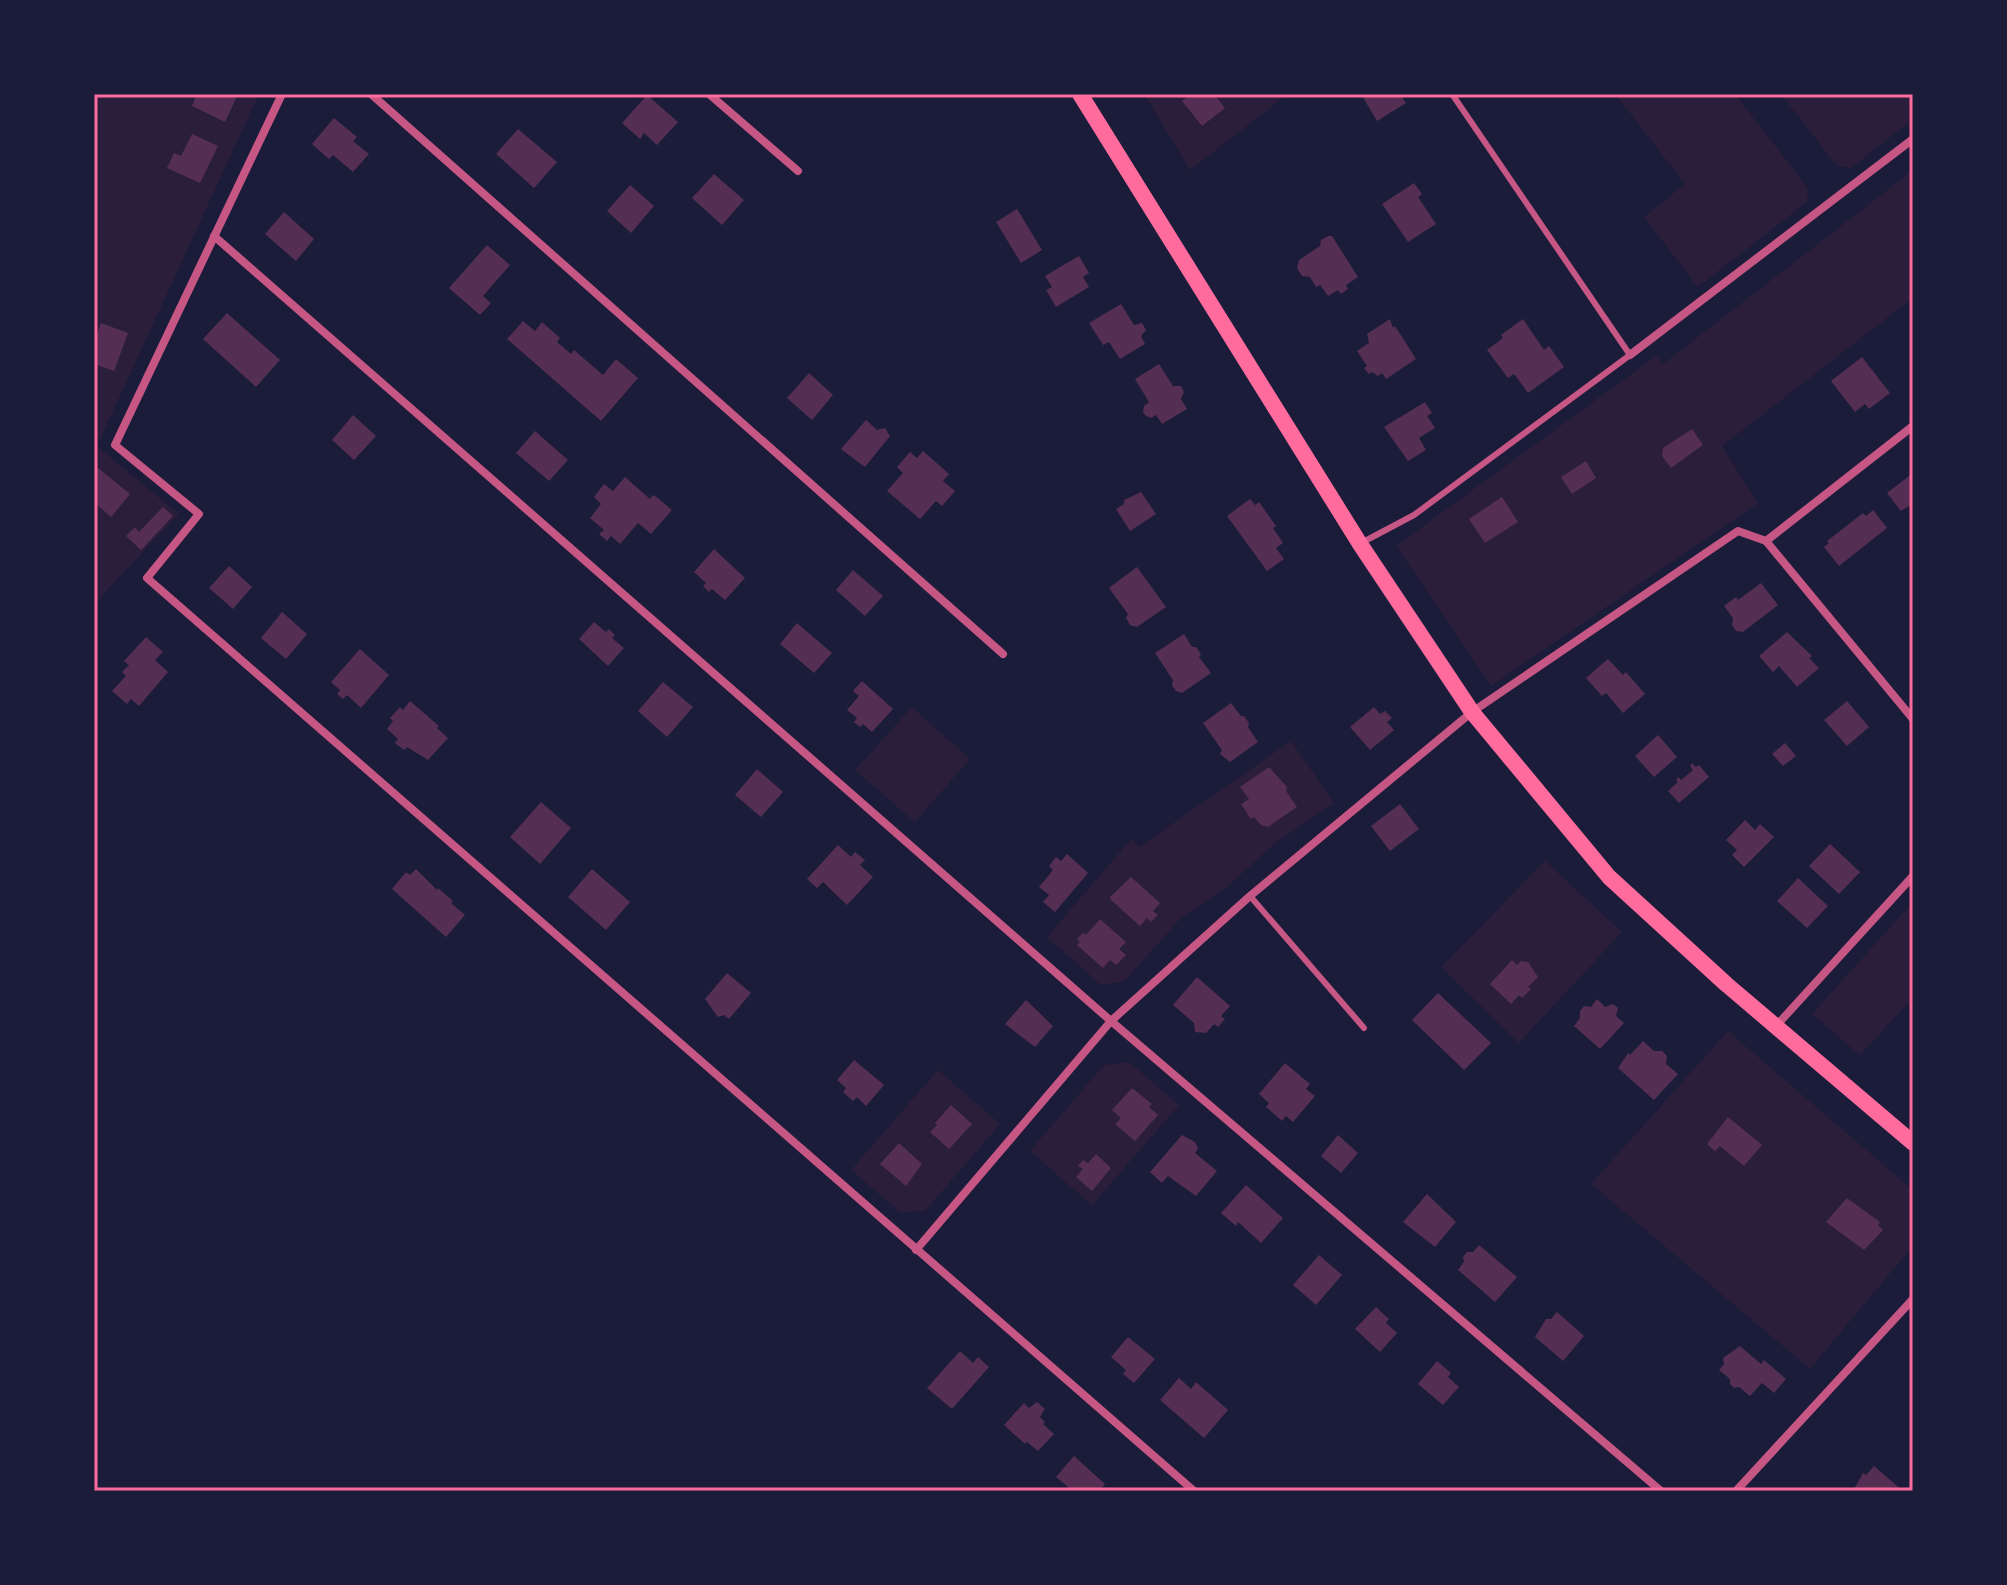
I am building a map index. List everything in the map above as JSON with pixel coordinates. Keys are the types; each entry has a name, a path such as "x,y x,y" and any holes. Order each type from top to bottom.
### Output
{"main road":[{"path":"1080,94 1360,544 1472,712 1609,877 1726,984 1913,1143"}],"street":[{"path":"282,94 115,445 199,514 147,578 1194,1491"},
{"path":"371,94 1003,654"},
{"path":"709,94 798,171"},
{"path":"1630,355 1913,139"},
{"path":"214,236 1111,1021 1661,1491"},
{"path":"1766,541 1913,426"},
{"path":"916,1250 1111,1021 1250,896 1472,712 1738,531 1766,541 1913,719"},
{"path":"1776,1026 1913,876"},
{"path":"1736,1491 1913,1299"}],"lane":[{"path":"1360,544 1414,515 1630,355 1452,94"},
{"path":"1250,896 1364,1028"}],"shaded area":[{"path":"94,94 259,94 97,446 179,514 94,604"},
{"path":"1144,94 1288,94 1190,170"},
{"path":"1615,94 1735,94 1808,188 1807,202 1698,287 1644,217 1685,184"},
{"path":"1781,94 1913,94 1913,119 1851,168 1837,166"},
{"path":"1913,170 1913,298 1722,446 1758,503 1491,686 1396,546 1656,356 1663,364"},
{"path":"912,707 970,759 915,822 855,770"},
{"path":"1291,741 1334,803 1274,844 1225,889 1179,920 1125,981 1101,985 1047,937 1132,838 1139,847"},
{"path":"1545,861 1622,932 1519,1043 1441,967"},
{"path":"1913,902 1913,998 1860,1055 1812,1014"},
{"path":"1728,1031 1913,1190 1913,1246 1810,1369 1591,1184"},
{"path":"1129,1062 1179,1105 1092,1205 1030,1151 1104,1065"},
{"path":"938,1070 1000,1124 925,1211 900,1212 851,1170"}],"building":[{"path":"197,94 238,94 225,122 192,106"},
{"path":"1191,94 1214,94 1225,108 1202,126 1182,101"},
{"path":"1361,94 1400,94 1406,103 1377,121"},
{"path":"647,95 678,122 657,145 644,133 640,139 622,123"},
{"path":"334,118 357,137 353,141 369,154 353,172 333,155 329,159 312,144"},
{"path":"518,129 557,162 534,188 496,154"},
{"path":"192,134 218,146 200,183 167,168 174,153 181,156"},
{"path":"714,174 744,200 722,225 692,198"},
{"path":"1414,183 1422,194 1418,197 1436,224 1408,242 1382,204"},
{"path":"630,185 654,206 631,233 607,211"},
{"path":"1017,209 1042,250 1021,263 996,222"},
{"path":"284,212 314,239 296,261 265,234"},
{"path":"1332,236 1358,277 1346,285 1348,289 1341,294 1338,290 1328,296 1320,285 1316,287 1310,277 1302,276 1297,268 1299,260 1320,246 1321,240"},
{"path":"487,245 510,265 483,296 491,303 480,315 449,288"},
{"path":"1079,256 1089,273 1083,277 1089,287 1056,307 1046,290 1052,287 1045,276"},
{"path":"1121,304 1134,325 1142,323 1146,330 1141,336 1145,344 1120,359 1109,342 1103,345 1089,323"},
{"path":"227,313 280,360 256,387 203,339"},
{"path":"1390,319 1416,359 1386,379 1382,373 1378,376 1372,372 1369,374 1357,351 1369,343 1367,334"},
{"path":"1523,319 1544,350 1549,346 1564,367 1528,393 1514,374 1508,378 1487,350"},
{"path":"523,321 535,331 542,322 560,338 557,342 571,354 574,350 603,375 616,359 638,378 601,421 507,339"},
{"path":"101,323 128,333 114,371 94,364 94,342"},
{"path":"1862,357 1890,393 1869,409 1865,404 1855,412 1831,381"},
{"path":"1159,364 1173,386 1181,386 1184,392 1181,399 1187,409 1162,424 1156,415 1151,418 1143,412 1149,402 1135,379"},
{"path":"809,373 833,395 812,420 787,398"},
{"path":"1425,402 1432,413 1427,416 1435,428 1419,438 1426,450 1408,461 1384,427"},
{"path":"353,415 376,436 354,460 332,440"},
{"path":"866,420 877,430 885,428 890,436 865,467 841,449"},
{"path":"1692,429 1703,445 1671,468 1662,456 1663,448"},
{"path":"535,431 568,460 549,481 516,453"},
{"path":"923,451 949,474 943,481 955,491 942,506 936,501 920,519 887,491 903,473 897,467 910,452 917,458"},
{"path":"1586,461 1596,478 1572,494 1561,477"},
{"path":"98,468 130,494 111,517 94,502 94,473"},
{"path":"1913,473 1913,507 1901,511 1887,493"},
{"path":"625,477 650,499 653,495 672,510 651,534 638,523 620,544 611,536 607,541 599,534 604,530 590,518 601,504 594,497 604,484 613,491"},
{"path":"1141,492 1156,514 1130,531 1116,509 1124,504 1124,500"},
{"path":"1502,497 1518,522 1485,543 1469,519"},
{"path":"1250,499 1255,505 1259,502 1276,526 1273,528 1283,543 1276,548 1284,559 1267,571 1227,516"},
{"path":"163,507 173,516 141,550 126,536 135,527 139,532"},
{"path":"1873,510 1887,528 1839,566 1824,547 1829,543 1827,541 1863,513 1866,516"},
{"path":"714,549 745,578 725,600 712,589 709,592 703,586 706,583 694,572"},
{"path":"229,566 252,587 233,609 209,588"},
{"path":"1137,567 1166,607 1137,627 1130,625 1126,618 1128,614 1109,588"},
{"path":"853,570 883,596 865,616 836,590"},
{"path":"1761,583 1778,605 1743,632 1736,631 1732,625 1733,618 1724,606"},
{"path":"282,612 307,634 286,659 261,638"},
{"path":"594,622 606,632 609,629 615,635 612,638 624,648 608,666 579,639"},
{"path":"797,623 832,653 814,673 780,644"},
{"path":"1787,632 1812,656 1809,658 1819,668 1797,687 1779,666 1773,672 1759,656"},
{"path":"1184,634 1201,654 1199,657 1211,673 1182,693 1176,691 1173,680 1155,653"},
{"path":"146,637 163,652 155,660 168,672 139,706 131,699 127,704 112,691 126,676 122,672 129,665 124,661"},
{"path":"360,649 389,675 361,708 347,695 343,699 337,694 340,690 331,682"},
{"path":"1608,659 1623,675 1626,672 1645,694 1623,713 1606,693 1602,696 1586,678"},
{"path":"862,681 893,709 872,732 863,724 860,727 854,722 857,718 847,710 859,696 853,691"},
{"path":"663,682 693,707 667,737 638,711"},
{"path":"410,701 448,738 428,760 407,747 404,750 395,743 398,739 387,729 393,721 390,718"},
{"path":"1847,701 1869,727 1847,746 1824,720"},
{"path":"1231,703 1249,723 1248,727 1258,742 1230,762 1220,754 1222,750 1203,723"},
{"path":"1374,707 1380,714 1385,711 1392,718 1387,722 1394,730 1370,750 1350,727"},
{"path":"1658,735 1677,757 1654,777 1635,756"},
{"path":"1785,743 1796,756 1783,766 1772,754"},
{"path":"1692,763 1696,767 1699,765 1709,777 1679,803 1668,791 1679,777 1681,780 1693,770 1690,766"},
{"path":"1269,767 1287,787 1286,791 1297,807 1268,827 1261,825 1254,817 1251,819 1241,804 1249,799 1240,787"},
{"path":"757,769 783,792 761,817 735,795"},
{"path":"541,802 571,828 540,864 510,837"},
{"path":"1400,804 1419,829 1390,851 1371,826"},
{"path":"1745,820 1755,830 1760,824 1774,837 1744,867 1732,855 1737,850 1726,840"},
{"path":"1830,844 1860,872 1839,894 1809,866"},
{"path":"838,845 851,857 855,852 865,860 860,865 873,877 847,905 823,882 817,888 807,879"},
{"path":"1067,854 1088,873 1055,912 1043,902 1049,895 1039,887 1053,870 1049,866 1056,857 1061,861"},
{"path":"416,869 465,915 446,937 392,889 406,872 410,875"},
{"path":"592,869 630,902 606,930 568,897"},
{"path":"1131,877 1160,903 1153,911 1158,915 1151,922 1147,918 1140,926 1110,897"},
{"path":"1798,878 1828,906 1807,928 1777,901"},
{"path":"1100,919 1126,942 1119,949 1126,955 1116,965 1110,960 1103,968 1077,945 1080,942 1077,939 1083,933 1086,935"},
{"path":"1512,960 1517,965 1521,961 1528,962 1538,977 1522,998 1519,995 1511,1004 1490,984"},
{"path":"727,973 751,993 729,1019 724,1015 718,1017 705,999"},
{"path":"1197,977 1230,1006 1221,1016 1225,1019 1218,1027 1214,1024 1206,1033 1195,1032 1194,1023 1173,1005"},
{"path":"1438,993 1491,1043 1464,1070 1412,1020"},
{"path":"1597,999 1605,1007 1613,1004 1618,1008 1616,1016 1624,1023 1600,1049 1574,1026 1584,1006 1591,1007"},
{"path":"1026,1000 1053,1026 1035,1047 1005,1024"},
{"path":"1643,1041 1654,1051 1662,1051 1667,1056 1666,1064 1678,1074 1654,1100 1618,1068 1628,1053 1630,1055"},
{"path":"854,1060 884,1085 866,1106 857,1097 853,1101 843,1092 846,1088 837,1080"},
{"path":"1285,1063 1310,1084 1306,1089 1315,1096 1293,1122 1286,1116 1282,1121 1266,1107 1269,1103 1259,1094"},
{"path":"1132,1088 1152,1104 1149,1107 1158,1115 1135,1141 1115,1124 1121,1118 1112,1110"},
{"path":"951,1105 972,1124 949,1149 930,1132"},
{"path":"1728,1117 1762,1145 1744,1166 1720,1146 1715,1151 1707,1144"},
{"path":"1182,1135 1195,1142 1198,1149 1195,1153 1217,1171 1196,1196 1168,1176 1162,1183 1150,1172"},
{"path":"1338,1135 1358,1153 1341,1173 1321,1156"},
{"path":"899,1143 922,1164 906,1186 880,1164"},
{"path":"1096,1154 1111,1168 1092,1191 1076,1177 1083,1169 1078,1166 1083,1160 1088,1163"},
{"path":"1246,1185 1283,1218 1261,1243 1238,1222 1236,1226 1221,1213"},
{"path":"1427,1194 1456,1222 1435,1247 1403,1222"},
{"path":"1847,1198 1880,1222 1878,1225 1883,1230 1864,1250 1826,1222"},
{"path":"1479,1245 1517,1277 1495,1302 1458,1270 1467,1252 1473,1252"},
{"path":"1319,1255 1342,1275 1316,1305 1293,1285"},
{"path":"1376,1307 1389,1319 1386,1323 1397,1333 1380,1352 1355,1329"},
{"path":"1557,1312 1584,1336 1563,1361 1535,1337 1546,1319 1551,1319"},
{"path":"1128,1337 1155,1359 1134,1383 1123,1374 1126,1370 1111,1357"},
{"path":"1740,1346 1761,1364 1764,1360 1786,1379 1774,1393 1762,1383 1750,1396 1739,1387 1734,1388 1730,1379 1719,1370 1724,1364 1723,1358"},
{"path":"960,1351 973,1363 978,1357 989,1367 952,1409 927,1388"},
{"path":"1437,1361 1451,1373 1448,1377 1459,1387 1443,1405 1418,1384"},
{"path":"1179,1378 1191,1389 1196,1382 1228,1410 1204,1438 1160,1400"},
{"path":"1037,1402 1045,1409 1040,1417 1045,1422 1043,1424 1054,1434 1038,1451 1004,1425 1024,1403 1029,1408"},
{"path":"1074,1456 1105,1484 1099,1491 1073,1491 1056,1477"},
{"path":"1874,1466 1903,1491 1853,1491 1863,1473 1866,1475"}]}
